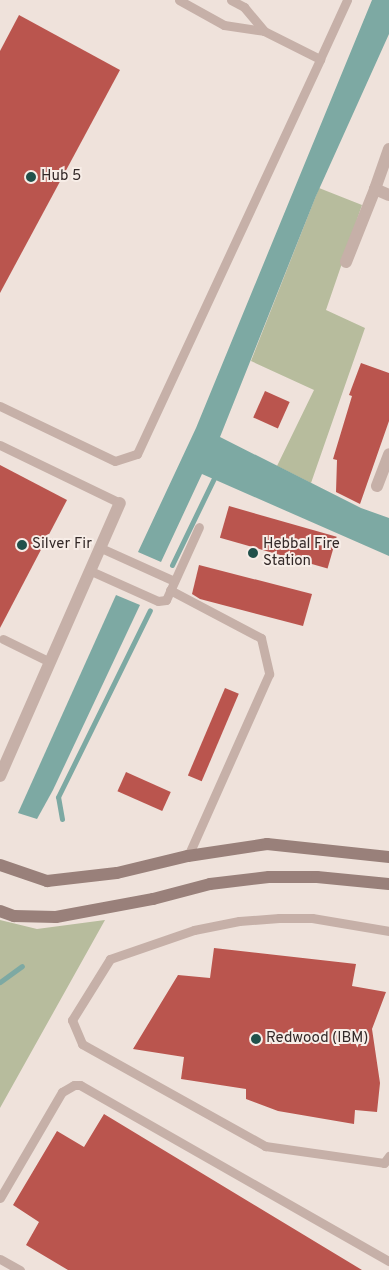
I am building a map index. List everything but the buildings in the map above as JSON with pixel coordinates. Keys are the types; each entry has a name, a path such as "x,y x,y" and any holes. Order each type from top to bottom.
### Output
{"street":[{"path":"346,262 389,149"},
{"path":"375,189 389,194"},
{"path":"377,486 389,454"},
{"path":"0,776 120,503"},
{"path":"0,865 47,881 117,873 188,856 267,844 389,857"},
{"path":"0,911 14,916 56,918 153,900 210,884 269,877 317,877 389,884"}],"lane":[{"path":"179,0 224,25 264,31 320,59"},
{"path":"231,0 244,7 264,31"},
{"path":"0,406 115,461 138,454 347,0"},
{"path":"0,445 120,503"},
{"path":"91,570 158,601 166,600 199,527"},
{"path":"101,548 174,581"},
{"path":"170,590 261,638 269,674 188,856"},
{"path":"3,639 50,662"},
{"path":"389,931 312,918 239,921 194,930 110,958 72,1020 82,1044 265,1146 384,1163 389,1156"},
{"path":"0,1198 62,1092 74,1085 80,1085 389,1261"},
{"path":"0,1259 20,1270"}],"green space":[{"path":"319,188 362,205 326,310 365,328 311,483 277,466 314,390 251,361"},
{"path":"0,920 37,929 105,920 0,1108"}],"water":[{"path":"372,0 389,0 389,34 316,196 220,437 361,508 389,518 389,556 202,474 161,562 138,552 196,428"},
{"path":"116,595 140,605 53,790 37,819 18,813"}],"waterway":[{"path":"172,565 216,474"},
{"path":"62,819 58,797 150,610"},
{"path":"0,982 22,966"}],"place":[{"name":"Hub 5","path":"31,177"},
{"name":"Silver Fir","path":"22,545"},
{"name":"Hebbal Fire Station","path":"253,553"},
{"name":"Redwood (IBM)","path":"256,1039"}]}
